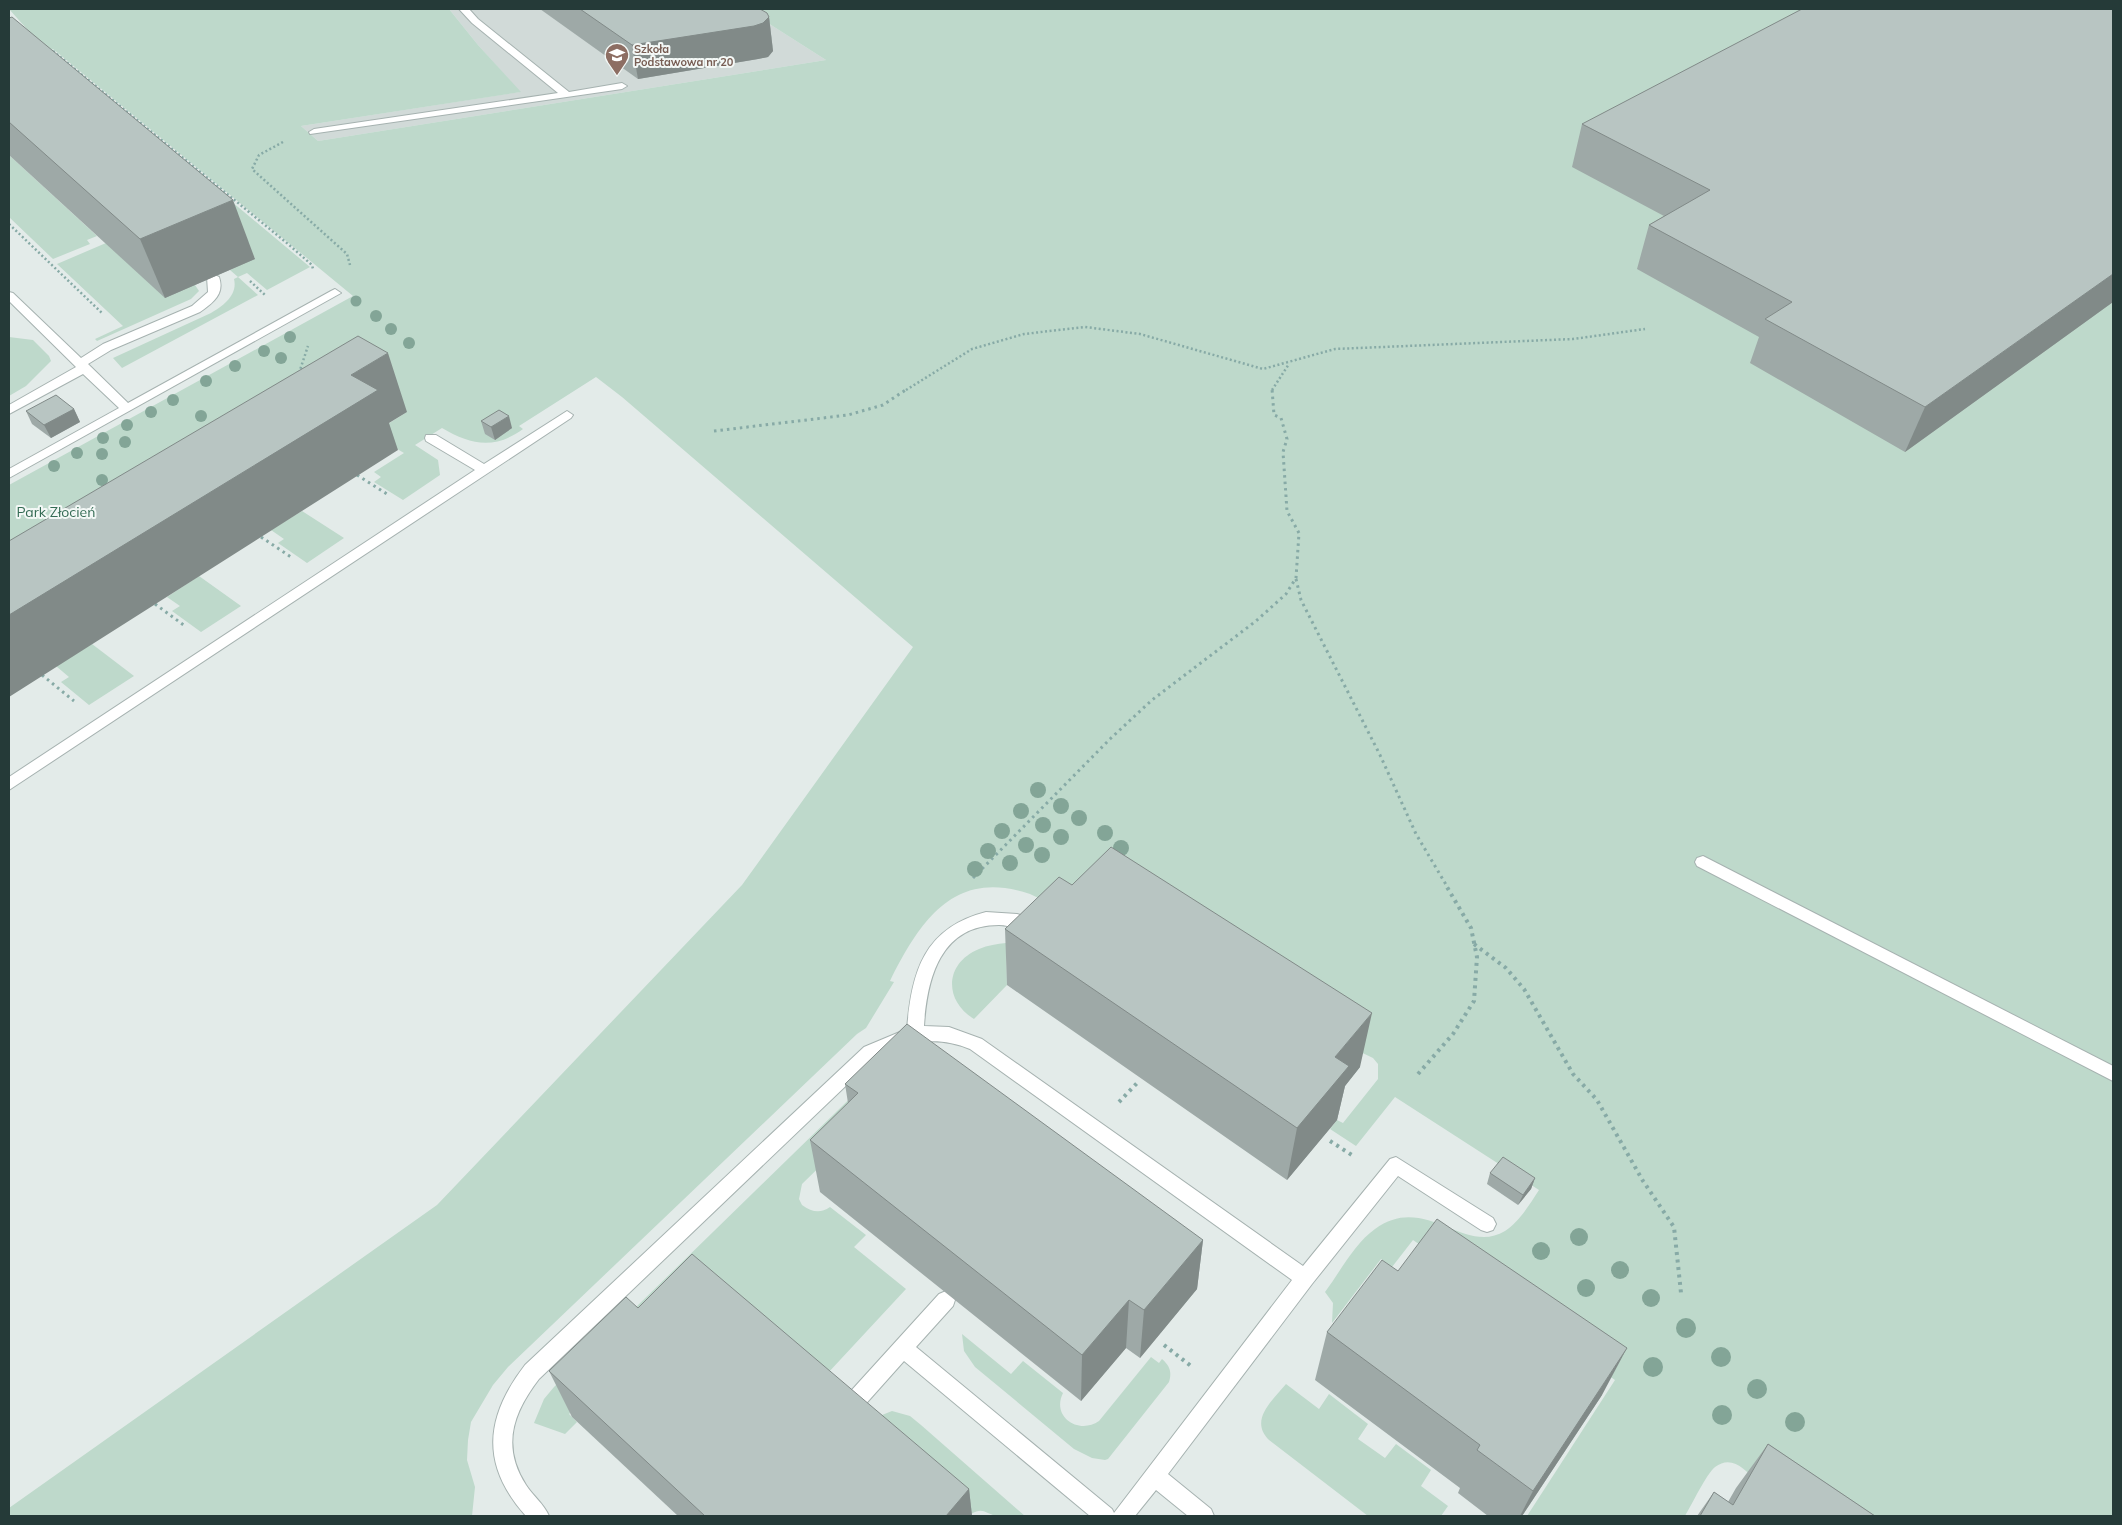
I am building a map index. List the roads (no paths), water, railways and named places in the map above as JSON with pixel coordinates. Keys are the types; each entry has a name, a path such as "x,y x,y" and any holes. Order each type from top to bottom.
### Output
{"street":[{"path":"464,9 475,21 567,95"},
{"path":"314,132 622,86"},
{"path":"9,410 81,366 107,347 196,309 208,301 215,293 217,284 213,277"},
{"path":"9,474 335,293"},
{"path":"9,295 126,408"},
{"path":"9,784 567,415"},
{"path":"431,438 484,470"},
{"path":"1703,862 2113,1074"},
{"path":"915,1034 919,992 926,967 942,943 959,928 982,918 1008,918 1033,925 1048,934"},
{"path":"539,1516 525,1502 513,1485 501,1448 501,1432 508,1409 518,1388 539,1365 851,1068 870,1052 884,1044 915,1034 936,1032 949,1034 976,1044 1306,1278"},
{"path":"1123,1516 1306,1278 1396,1165 1487,1224"},
{"path":"847,1410 946,1300"},
{"path":"903,1348 1105,1516"},
{"path":"1154,1476 1204,1516"}],"place":[{"name":"Szkoła Podstawowa nr 20","path":"617,76"}],"park label":[{"name":"Park Złocień","path":"56,512"}]}
